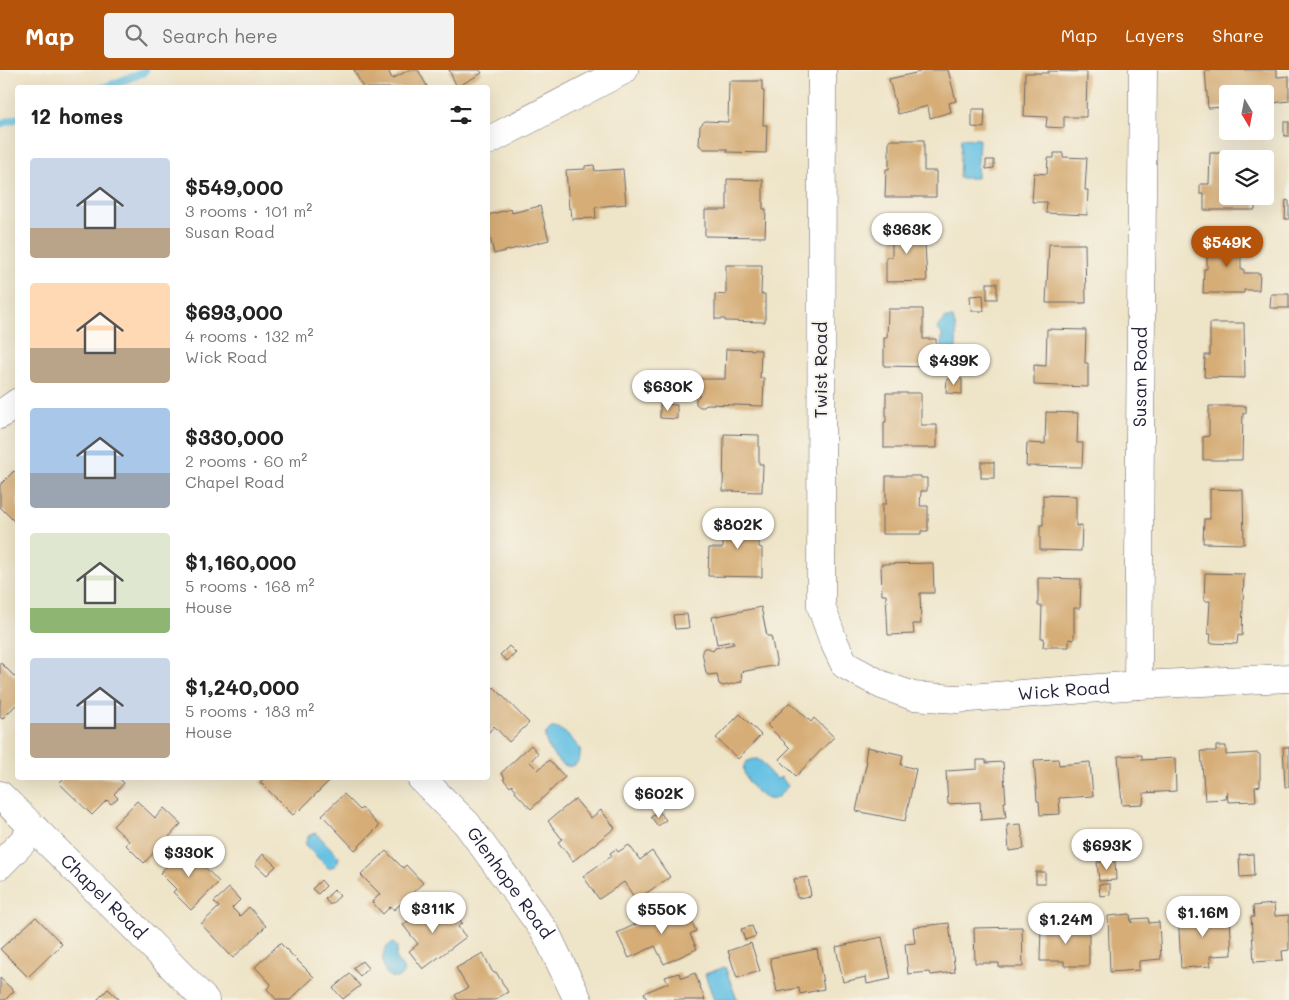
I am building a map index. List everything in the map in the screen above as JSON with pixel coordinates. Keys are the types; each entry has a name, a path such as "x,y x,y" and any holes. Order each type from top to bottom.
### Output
{"street":[{"path":"490,140 624,70"},
{"name":"Twist Road","path":"822,70 821,606 833,640 845,664"},
{"name":"Susan Road","path":"1138,685 1144,70"},
{"path":"0,415 15,404"},
{"name":"Wick Road","path":"845,664 882,685 913,696 957,699 1138,685 1289,678"},
{"name":"Glenhope Road","path":"423,780 467,824 546,933 578,1000"},
{"name":"Chapel Road","path":"0,795 205,1000"},
{"path":"0,865 35,829"}],"water":[{"path":"961,138 979,139 977,178 959,178"},
{"path":"945,318 953,318 955,323 956,348 954,359 942,359 942,334 937,329"},
{"path":"551,728 564,732 580,749 579,760 575,765 564,765 551,752 546,743 545,735"},
{"path":"757,759 763,763 772,775 778,779 781,777 788,786 777,798 769,799 763,796 746,778 744,765 748,761"},
{"path":"316,833 339,857 334,866 328,868 305,845 308,836"},
{"path":"393,943 397,948 396,956 403,974 400,977 393,978 385,970 383,957 388,946"},
{"path":"725,967 737,1000 714,1000 705,974"}],"building":[{"path":"354,70 390,70 392,79 409,70 418,70 426,85 362,85"},
{"path":"449,70 480,70 482,73 461,85 456,85"},
{"path":"920,70 948,70 956,101 949,103 951,112 930,118 928,106 898,114 889,79 920,72"},
{"path":"1205,70 1277,70 1277,77 1289,76 1289,101 1274,103 1274,85 1219,85 1219,107 1208,108"},
{"path":"1048,71 1087,72 1086,117 1064,117 1064,128 1046,127 1047,117 1024,116 1025,73 1048,73"},
{"path":"729,81 762,81 762,91 764,91 763,125 767,125 766,153 727,152 727,149 704,149 699,145 700,126 705,121 728,122"},
{"path":"972,109 985,109 984,128 972,127"},
{"path":"1284,122 1289,122 1289,136 1284,136"},
{"path":"889,140 924,140 924,171 936,171 936,197 885,197 886,169 889,169"},
{"path":"1054,153 1063,153 1063,157 1087,158 1085,190 1088,190 1087,215 1046,213 1047,202 1032,202 1034,173 1047,174 1048,158 1054,158"},
{"path":"1210,153 1219,153 1219,205 1255,205 1255,210 1204,210 1204,194 1200,194 1200,184 1209,184"},
{"path":"986,160 994,160 994,168 986,169"},
{"path":"594,165 595,171 623,169 626,204 595,207 596,218 572,219 571,209 569,209 566,170 585,169 585,166"},
{"path":"727,179 763,180 763,209 766,209 765,237 705,236 705,210 727,210"},
{"path":"1286,200 1289,201 1289,219 1285,219"},
{"path":"540,206 549,240 494,254 490,237 490,214 511,209 512,213"},
{"path":"924,225 927,281 886,282 886,257 892,257 892,226"},
{"path":"1207,237 1241,238 1241,269 1244,269 1244,273 1260,273 1259,290 1244,290 1244,293 1203,293 1204,269 1207,269"},
{"path":"1049,244 1085,244 1086,303 1046,303"},
{"path":"726,265 762,265 761,294 765,294 765,322 715,319 715,294 726,295"},
{"path":"987,283 997,283 997,299 987,299"},
{"path":"1271,294 1289,294 1289,308 1270,308"},
{"path":"983,295 984,311 971,311 970,296"},
{"path":"888,309 923,309 923,339 936,339 936,367 884,366 884,338 887,338"},
{"path":"1210,323 1244,323 1245,378 1204,377 1205,355 1210,355"},
{"path":"1047,329 1086,330 1085,363 1088,363 1088,387 1034,385 1034,365 1046,366"},
{"path":"726,349 761,350 760,378 764,378 763,406 707,404 704,407 700,407 696,404 696,399 699,396 700,379 725,379"},
{"path":"947,379 962,379 962,394 946,393"},
{"path":"886,393 921,393 921,425 937,425 937,448 884,448"},
{"path":"660,404 677,405 677,419 660,418"},
{"path":"1209,406 1246,406 1246,413 1243,413 1242,460 1203,460 1203,437 1209,436"},
{"path":"1046,412 1078,413 1077,443 1083,443 1082,467 1026,466 1027,443 1045,444"},
{"path":"724,434 759,435 759,464 763,464 762,492 723,491"},
{"path":"981,462 994,462 994,478 981,478"},
{"path":"15,472 15,522 0,507 0,485"},
{"path":"886,476 921,476 921,478 927,478 927,491 921,491 920,506 928,506 928,531 921,531 921,534 882,534 882,504 886,504"},
{"path":"1210,489 1243,490 1244,544 1203,543 1204,519 1210,519"},
{"path":"1043,495 1076,496 1076,526 1082,525 1081,551 1040,550 1040,525 1043,525"},
{"path":"724,518 759,519 762,577 708,576 709,548 723,548"},
{"path":"933,563 934,593 920,593 921,624 913,624 914,634 888,635 886,595 882,595 881,564"},
{"path":"1205,573 1244,574 1242,636 1238,635 1237,644 1210,643 1211,634 1208,634 1210,601 1204,601"},
{"path":"1038,578 1081,579 1080,608 1074,608 1074,640 1069,639 1069,647 1043,647 1044,638 1041,638 1042,606 1038,606"},
{"path":"761,607 767,636 771,636 777,665 741,672 741,682 723,686 719,684 717,674 708,675 706,673 702,651 704,648 709,648 713,651 715,648 734,644 733,641 717,644 712,617"},
{"path":"687,614 689,628 675,629 673,615"},
{"path":"509,646 516,653 507,661 500,655"},
{"path":"0,662 15,677 15,706 2,719 0,717"},
{"path":"494,687 529,723 509,742 494,726 490,731 490,691"},
{"path":"790,702 811,722 814,718 834,737 796,776 779,759 790,748 767,725"},
{"path":"740,714 761,735 738,759 716,738"},
{"path":"531,745 538,753 530,762 538,770 549,760 565,777 531,809 515,792 516,790 512,785 510,787 503,779 505,778 501,773"},
{"path":"1216,746 1226,746 1226,755 1258,753 1260,755 1260,786 1255,787 1256,801 1228,802 1227,791 1226,799 1205,800 1201,751 1216,751"},
{"path":"867,747 903,755 901,765 916,769 905,821 856,811 867,761 865,761"},
{"path":"1283,747 1289,747 1289,787 1285,787"},
{"path":"1142,755 1142,760 1175,758 1176,791 1144,793 1143,804 1122,805 1118,756"},
{"path":"1058,759 1059,765 1090,762 1093,796 1059,798 1060,814 1040,815 1034,760"},
{"path":"977,760 986,760 986,763 1003,762 1006,818 981,820 980,802 948,804 946,771 977,769"},
{"path":"62,780 121,780 124,783 114,794 118,798 111,804 107,800 92,815 59,783"},
{"path":"262,780 330,780 293,815 260,782"},
{"path":"344,794 360,810 362,808 379,826 355,850 322,815"},
{"path":"575,799 591,818 601,810 615,828 573,861 558,842 562,839 548,821"},
{"path":"137,801 155,818 164,808 181,824 144,863 126,845 129,841 113,826"},
{"path":"659,811 666,820 658,826 651,817"},
{"path":"1021,824 1024,849 1009,851 1007,825"},
{"path":"1107,836 1108,855 1093,856 1092,837"},
{"path":"629,845 640,860 652,851 670,877 636,900 624,882 599,899 583,876 612,856 610,853 616,849 618,852"},
{"path":"186,847 219,882 191,910 173,892 176,889 160,873"},
{"path":"386,851 403,868 406,865 423,883 394,910 391,906 383,914 372,902 380,894 361,875"},
{"path":"263,854 276,866 267,875 255,864"},
{"path":"1253,854 1254,876 1240,877 1239,855"},
{"path":"1115,861 1116,880 1099,881 1097,862"},
{"path":"1036,872 1045,872 1045,883 1036,883"},
{"path":"808,877 811,896 797,898 794,879"},
{"path":"321,880 326,886 318,894 312,889"},
{"path":"1099,884 1110,884 1110,895 1100,896"},
{"path":"229,888 240,900 232,908 240,916 249,907 266,926 233,958 201,924 219,907 214,902"},
{"path":"334,890 340,896 330,905 325,899"},
{"path":"434,902 448,920 456,914 462,923 458,927 466,937 423,969 409,951 418,944 403,925"},
{"path":"683,902 696,931 690,934 697,949 664,964 655,946 629,958 617,933"},
{"path":"1274,904 1275,916 1289,915 1289,950 1282,951 1283,960 1254,962 1251,917 1254,917 1253,906"},
{"path":"1203,909 1203,918 1230,918 1232,955 1210,956 1211,966 1181,968 1178,911"},
{"path":"1130,914 1131,923 1132,919 1148,918 1149,923 1159,922 1161,959 1139,961 1139,970 1110,972 1108,916"},
{"path":"36,917 62,944 28,977 0,949"},
{"path":"949,923 955,972 931,975 930,972 908,974 905,944 915,943 913,927"},
{"path":"752,926 756,936 745,940 741,929"},
{"path":"1041,926 1089,926 1089,966 1064,966 1064,961 1040,961"},
{"path":"1022,927 1023,967 999,967 999,963 975,963 974,928"},
{"path":"882,937 891,979 867,984 866,977 843,982 836,947"},
{"path":"280,943 314,977 290,1000 277,1000 267,989 271,984 255,967"},
{"path":"751,943 760,971 737,978 728,951"},
{"path":"817,949 824,989 800,994 799,988 777,992 770,958"},
{"path":"483,953 492,971 496,972 508,992 494,1000 458,1000 455,995 468,988 456,968"},
{"path":"362,961 368,968 360,976 353,968"},
{"path":"679,973 682,978 695,973 705,1000 647,1000 644,993 668,983 665,977"},
{"path":"350,974 360,986 343,999 333,988"},
{"path":"0,978 14,991 5,1000 0,1000"},
{"path":"108,989 120,1000 97,1000"}],"waterway":[{"path":"111,85 142,73 145,70"},
{"path":"0,124 15,119"}]}
